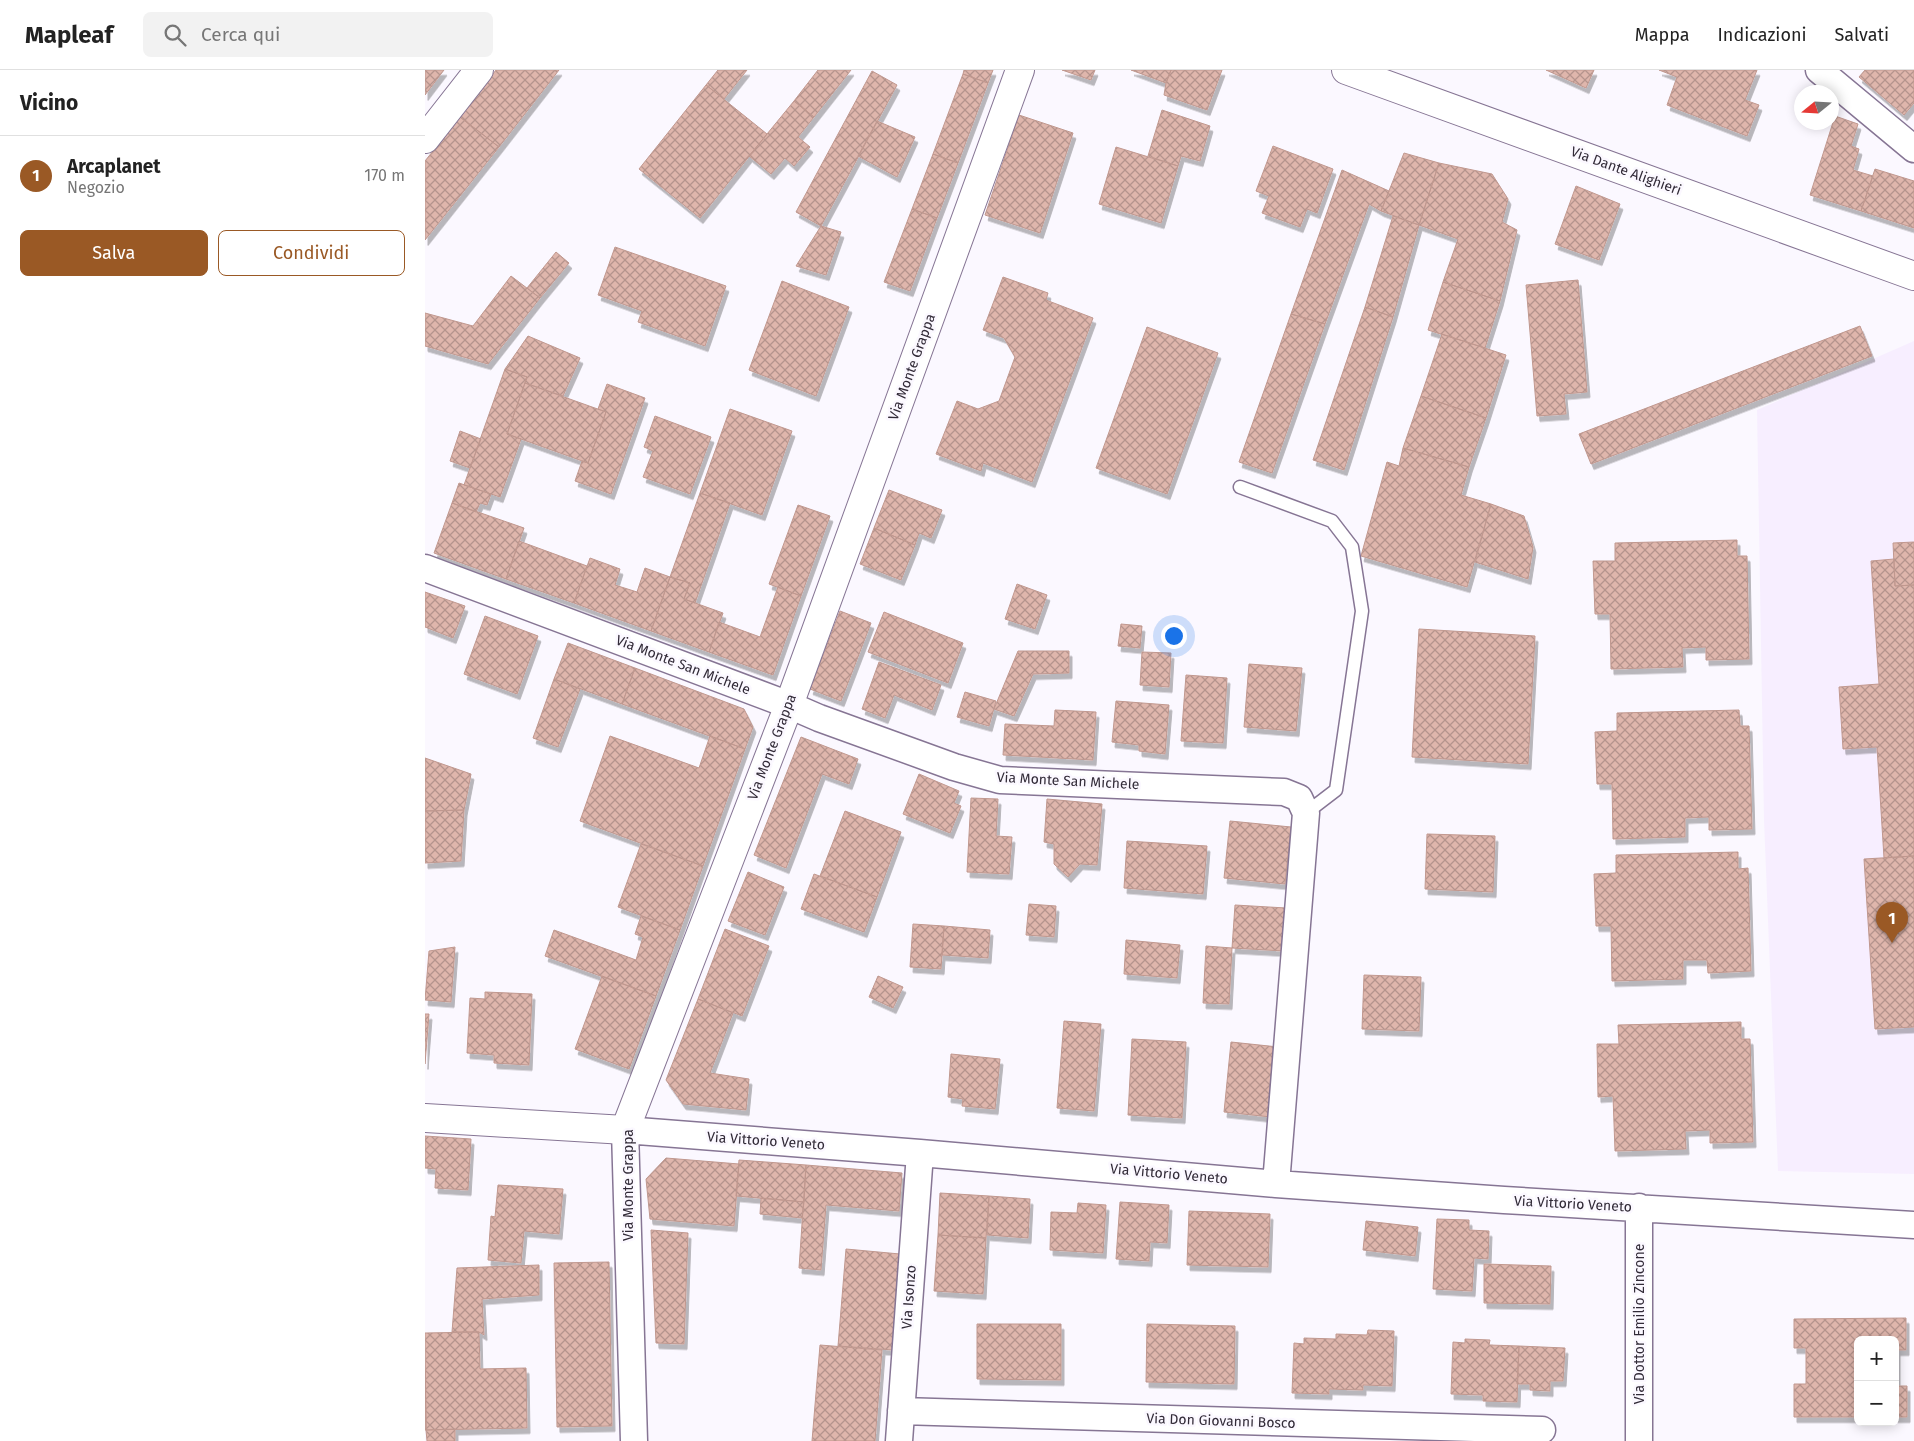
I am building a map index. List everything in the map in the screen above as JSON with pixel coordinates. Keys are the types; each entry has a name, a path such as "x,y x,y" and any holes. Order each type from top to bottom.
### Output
{"street":[{"path":"425,139 479,70"},
{"name":"Via Monte Grappa","path":"634,1441 625,1130 789,705 1021,70"},
{"name":"Via Dante Alighieri","path":"1346,70 1912,274"},
{"path":"1819,70 1914,149"},
{"name":"Via Monte San Michele","path":"425,568 819,718 954,767 1000,780 1284,792 1299,798 1306,813"},
{"path":"1276,1184 1306,813"},
{"name":"Via Vittorio Veneto","path":"425,1118 625,1130 1276,1184 1914,1225"},
{"name":"Via Isonzo","path":"899,1441 919,1153"},
{"name":"Via Dottor Emilio Zincone","path":"1639,1207 1639,1441"},
{"name":"Via Don Giovanni Bosco","path":"901,1411 1542,1430"}],"lane":[{"path":"1240,486 1332,522 1352,547 1362,611 1336,790 1306,813"}],"shaded area":[{"path":"1914,341 1914,1174 1778,1171 1764,820 1757,410"}],"building":[{"path":"425,70 444,70 425,95"},
{"path":"496,70 559,70 499,147 460,117"},
{"path":"718,70 747,70 724,99 706,85"},
{"path":"818,70 851,70 814,117 794,101"},
{"path":"964,70 993,70 988,83 963,74"},
{"path":"1062,70 1095,70 1091,80"},
{"path":"1131,70 1171,70 1166,83"},
{"path":"1171,70 1222,70 1207,110 1164,95"},
{"path":"1546,70 1594,70 1586,88"},
{"path":"1659,70 1757,70 1745,100 1759,105 1747,136 1667,105 1677,77"},
{"path":"1865,70 1914,70 1914,103 1904,115 1859,77"},
{"path":"872,71 897,85 821,226 796,212"},
{"path":"963,74 988,83 958,163 933,154"},
{"path":"706,85 767,134 700,218 639,169"},
{"path":"794,101 814,117 798,137 810,147 794,166 785,158 771,174 749,156"},
{"path":"1162,110 1210,126 1200,161 1181,156 1178,166 1148,156"},
{"path":"1019,115 1073,133 1040,233 985,215"},
{"path":"460,117 499,147 425,240 425,161"},
{"path":"1839,117 1858,124 1851,146 1859,149 1853,170 1873,176 1861,211 1810,195 1831,130 1839,130"},
{"path":"877,121 915,137 897,177 858,156"},
{"path":"1273,146 1333,169 1317,213 1307,209 1300,227 1262,213 1269,196 1256,191"},
{"path":"1116,147 1178,166 1161,223 1099,204"},
{"path":"1404,153 1439,163 1419,225 1381,211"},
{"path":"933,154 958,163 937,218 912,209"},
{"path":"1439,163 1492,174 1508,199 1502,222 1517,230 1500,301 1443,282 1458,239 1419,225"},
{"path":"1875,169 1914,181 1914,228 1861,211"},
{"path":"1342,170 1389,191 1381,211 1369,204 1325,324 1291,314"},
{"path":"1576,186 1620,204 1599,260 1555,244"},
{"path":"912,209 937,218 910,291 884,282"},
{"path":"1393,216 1419,225 1393,317 1365,307"},
{"path":"821,226 841,232 826,275 796,266"},
{"path":"615,247 726,286 705,346 638,322 642,311 598,295"},
{"path":"556,252 569,263 540,298 527,288"},
{"path":"511,276 540,298 488,364 425,346 425,313 473,326"},
{"path":"1003,277 1048,293 1046,300 1093,318 1032,482 983,463 981,471 936,454 957,401 978,409 999,401 1015,357 1004,338 983,330"},
{"path":"1578,280 1587,392 1564,394 1566,414 1537,416 1526,285"},
{"path":"782,281 849,307 816,396 749,370"},
{"path":"1443,282 1500,301 1485,348 1428,330"},
{"path":"1365,307 1393,317 1344,470 1313,460"},
{"path":"1291,314 1325,324 1272,473 1239,462"},
{"path":"1860,326 1872,356 1591,464 1579,434"},
{"path":"1147,327 1218,353 1167,494 1096,468"},
{"path":"1442,334 1506,355 1486,418 1421,396"},
{"path":"528,336 580,358 563,396 525,383 527,377 505,369"},
{"path":"505,369 527,377 507,434 521,439 500,497 464,485"},
{"path":"525,383 606,412 588,463 507,434"},
{"path":"607,384 645,398 611,494 575,481 582,461 588,463 606,412 598,409"},
{"path":"1421,396 1486,418 1469,467 1403,448"},
{"path":"730,409 792,431 762,515 700,493"},
{"path":"655,416 711,437 690,494 643,477 653,451 644,447"},
{"path":"460,431 481,439 470,468 450,461"},
{"path":"1403,448 1469,467 1461,495 1491,504 1467,587 1361,556 1387,462 1399,466"},
{"path":"459,483 491,494 487,505 480,503 476,512 452,503"},
{"path":"889,490 942,510 931,538 919,533 915,545 874,528"},
{"path":"700,493 730,503 695,603 684,599 690,583 670,577"},
{"path":"452,503 524,528 506,579 434,553"},
{"path":"1491,504 1524,516 1533,547 1528,579 1475,562"},
{"path":"798,505 830,516 801,596 769,584"},
{"path":"874,528 915,545 901,580 860,564"},
{"path":"1737,540 1737,556 1747,556 1749,659 1706,660 1706,647 1682,648 1683,667 1611,669 1610,614 1595,614 1593,561 1615,561 1615,543"},
{"path":"519,541 587,566 574,603 506,579"},
{"path":"1914,542 1914,585 1895,586 1893,543"},
{"path":"590,558 620,569 615,585 637,592 645,568 670,577 651,631 574,603"},
{"path":"1894,559 1895,586 1914,585 1914,856 1884,858 1877,747 1843,749 1839,687 1879,684 1871,561"},
{"path":"670,577 690,583 684,599 723,613 709,652 651,631"},
{"path":"1017,584 1047,595 1035,629 1005,619"},
{"path":"778,587 801,596 773,675 709,652 719,622 760,637"},
{"path":"425,592 465,606 453,638 425,627"},
{"path":"840,611 871,623 841,701 810,689"},
{"path":"884,612 963,643 948,683 868,652"},
{"path":"485,616 538,636 517,694 464,674"},
{"path":"1121,624 1142,626 1140,648 1118,646"},
{"path":"1419,629 1535,636 1528,764 1412,757"},
{"path":"568,643 635,668 622,704 554,679"},
{"path":"1018,651 1069,651 1069,673 1033,674 1014,716 994,709"},
{"path":"1142,652 1171,653 1169,687 1140,685"},
{"path":"879,662 941,685 932,710 894,695 885,718 862,709"},
{"path":"1249,664 1302,668 1296,731 1244,727"},
{"path":"635,668 744,709 753,727 745,749 622,704"},
{"path":"1186,675 1227,678 1223,743 1181,741"},
{"path":"554,679 580,689 558,747 533,738"},
{"path":"965,692 996,701 989,726 957,717"},
{"path":"1116,701 1169,705 1165,754 1139,751 1139,745 1112,742"},
{"path":"1055,710 1096,712 1093,760 1003,755 1005,724 1054,726"},
{"path":"1739,710 1740,726 1749,726 1752,829 1709,830 1709,817 1685,818 1685,837 1613,839 1612,784 1597,784 1595,732 1617,731 1617,713"},
{"path":"610,736 699,768 710,736 745,749 703,866 580,821"},
{"path":"801,737 858,759 849,784 822,774 786,868 754,855"},
{"path":"425,758 471,774 464,810 425,811"},
{"path":"919,774 959,791 954,803 961,806 950,833 903,814"},
{"path":"971,798 998,799 996,836 1012,837 1009,874 967,872"},
{"path":"1047,799 1102,804 1097,865 1080,864 1068,877 1054,864 1054,844 1044,842"},
{"path":"464,810 461,861 425,863 425,811"},
{"path":"845,811 901,832 877,897 820,876"},
{"path":"1230,821 1291,827 1285,884 1224,878"},
{"path":"1427,834 1495,836 1493,892 1425,889"},
{"path":"1127,841 1207,846 1203,894 1124,888"},
{"path":"641,844 703,866 680,930 618,907"},
{"path":"1738,852 1738,869 1748,868 1751,971 1708,973 1707,960 1683,960 1683,979 1612,981 1611,926 1596,926 1594,874 1616,873 1616,855"},
{"path":"1914,856 1914,1027 1875,1029 1864,859"},
{"path":"748,872 784,887 765,935 728,921"},
{"path":"814,874 877,897 864,932 801,909"},
{"path":"1029,904 1056,906 1054,937 1026,935"},
{"path":"1235,905 1286,908 1284,951 1232,948"},
{"path":"641,916 680,930 656,996 545,956 554,930 636,960 643,937 635,934"},
{"path":"913,924 944,926 941,969 910,967"},
{"path":"944,926 990,930 988,958 942,955"},
{"path":"725,929 769,946 742,1016 698,999"},
{"path":"1126,940 1180,945 1177,978 1124,974"},
{"path":"1206,946 1232,948 1229,1004 1203,1003"},
{"path":"455,947 451,1002 425,1000 429,951"},
{"path":"1364,975 1421,977 1419,1031 1362,1029"},
{"path":"602,976 656,996 629,1069 575,1049"},
{"path":"878,976 903,987 893,1008 869,997"},
{"path":"485,992 532,994 529,1065 494,1063 494,1055 467,1053 470,998 485,999"},
{"path":"698,999 733,1013 710,1073 749,1079 746,1110 683,1104 666,1080"},
{"path":"425,1014 429,1014 425,1064"},
{"path":"1064,1021 1101,1024 1094,1111 1057,1108"},
{"path":"1741,1022 1741,1039 1750,1039 1753,1142 1710,1143 1710,1130 1685,1131 1686,1149 1615,1151 1613,1096 1598,1097 1597,1044 1619,1044 1618,1025"},
{"path":"1132,1039 1186,1042 1182,1118 1128,1115"},
{"path":"1231,1042 1278,1047 1271,1117 1224,1112"},
{"path":"951,1054 1000,1059 995,1109 962,1106 963,1099 948,1097"},
{"path":"425,1136 471,1139 468,1190 435,1188 436,1169 425,1168"},
{"path":"666,1158 739,1164 734,1226 650,1219 646,1179"},
{"path":"739,1160 806,1165 804,1202 736,1196"},
{"path":"806,1165 902,1173 899,1211 826,1205 821,1270 799,1268"},
{"path":"498,1185 563,1189 559,1234 524,1231 521,1263 488,1260 491,1216 495,1217"},
{"path":"940,1193 989,1196 986,1238 938,1235"},
{"path":"989,1196 1030,1199 1028,1238 987,1235"},
{"path":"761,1198 804,1202 802,1218 760,1214"},
{"path":"1120,1202 1169,1205 1167,1243 1150,1242 1149,1261 1116,1259"},
{"path":"1078,1203 1106,1205 1103,1253 1050,1250 1051,1212 1077,1213"},
{"path":"1189,1211 1270,1214 1268,1267 1187,1265"},
{"path":"1437,1219 1469,1220 1469,1230 1489,1231 1488,1259 1474,1258 1472,1291 1433,1289"},
{"path":"1366,1221 1418,1227 1415,1256 1363,1250"},
{"path":"651,1230 688,1233 684,1344 656,1343"},
{"path":"938,1235 986,1238 983,1294 934,1291"},
{"path":"846,1249 900,1254 893,1350 838,1346"},
{"path":"609,1262 612,1426 557,1427 554,1263"},
{"path":"1484,1264 1551,1266 1550,1304 1484,1303"},
{"path":"539,1265 539,1295 482,1299 484,1335 479,1332 452,1332 457,1268"},
{"path":"1906,1318 1906,1350 1899,1350 1899,1336 1854,1336 1854,1417 1794,1417 1794,1384 1806,1384 1806,1348 1794,1348 1794,1319"},
{"path":"977,1324 1061,1324 1061,1380 977,1379"},
{"path":"1147,1324 1235,1326 1234,1384 1146,1382"},
{"path":"1368,1330 1394,1331 1392,1386 1363,1385 1363,1390 1329,1389 1329,1394 1292,1393 1294,1343 1304,1344 1304,1338 1336,1339 1336,1334 1367,1335"},
{"path":"479,1332 480,1369 526,1368 527,1428 426,1430 425,1333"},
{"path":"1465,1339 1490,1340 1489,1345 1519,1346 1517,1402 1483,1401 1483,1395 1451,1394 1453,1342 1465,1343"},
{"path":"820,1345 882,1350 875,1441 812,1441"},
{"path":"1519,1346 1565,1348 1563,1381 1550,1381 1550,1391 1530,1390 1530,1384 1517,1384"},
{"path":"425,1369 426,1430 425,1430"},
{"path":"1899,1386 1907,1386 1907,1417 1899,1417"},
{"path":"455,1429 455,1441 427,1441 426,1430"}],"place":[{"name":"Arcaplanet","path":"1892,943"}]}
